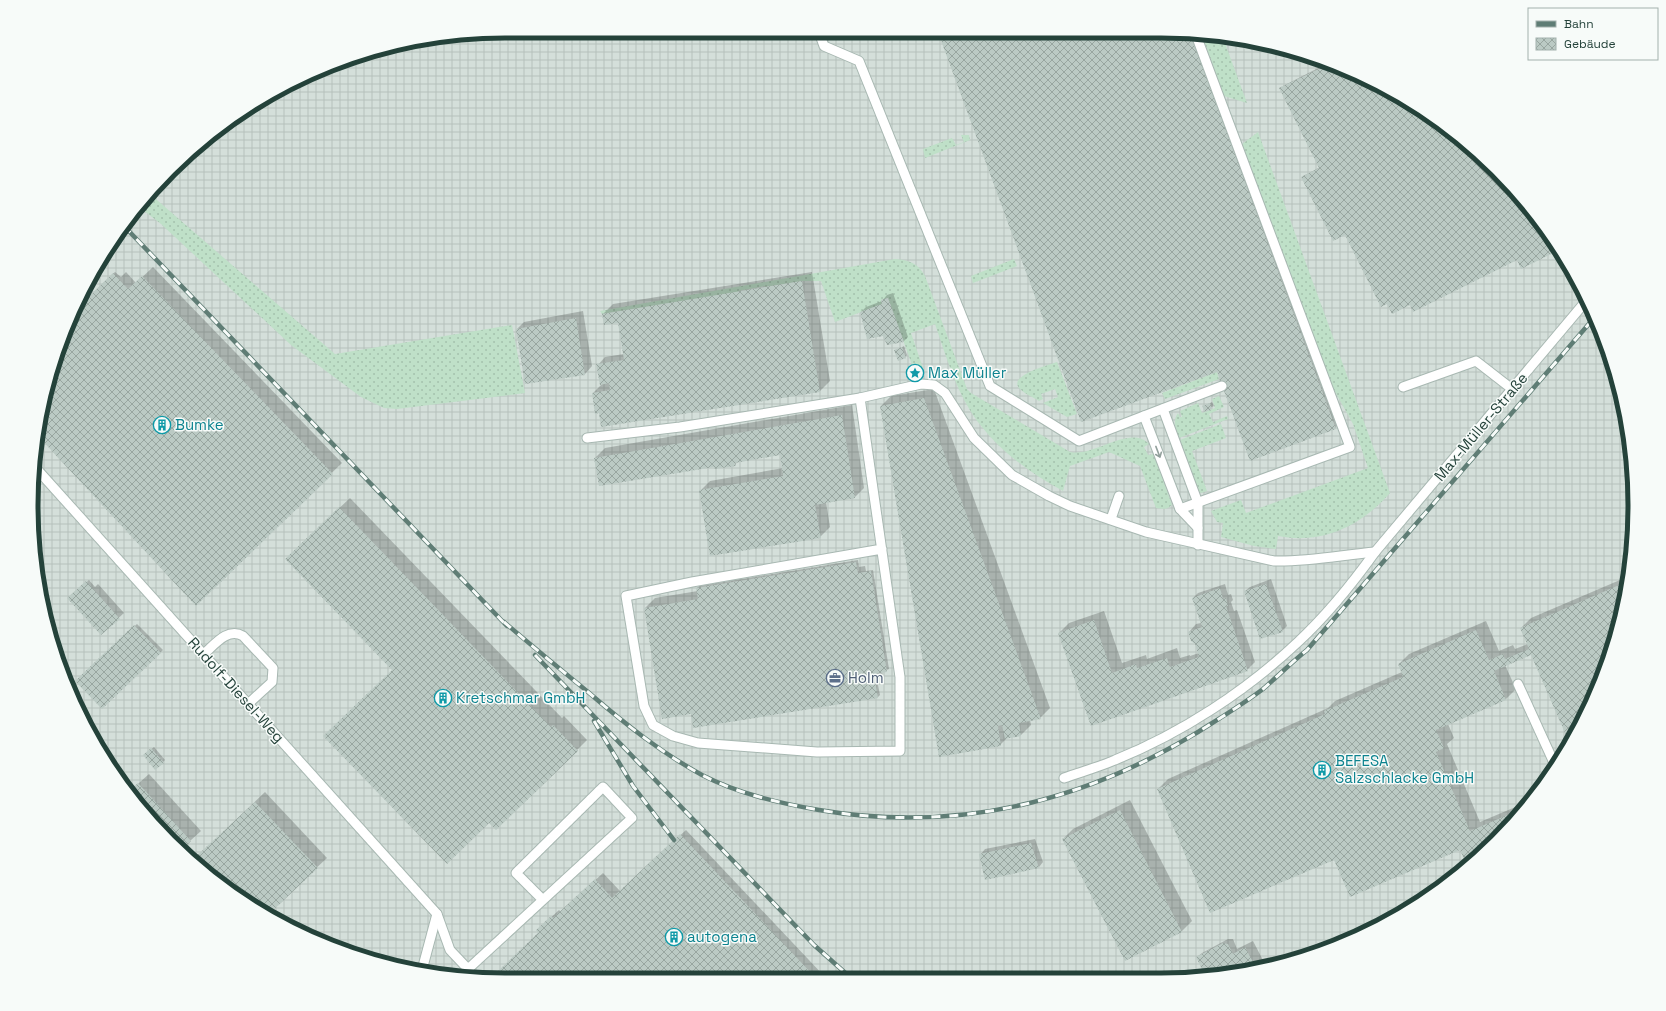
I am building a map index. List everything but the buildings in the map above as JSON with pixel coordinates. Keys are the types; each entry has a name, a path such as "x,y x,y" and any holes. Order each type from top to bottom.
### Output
{"lane":[{"path":"821,38 824,46 859,61 990,386 1080,441 1222,386"},
{"path":"1180,508 1198,503 1350,447 1198,40"},
{"name":"Max-Müller-Straße","path":"1064,778 1115,760 1153,743 1229,698 1299,642 1354,581 1375,552 1583,305"},
{"path":"1403,387 1476,361 1512,389"},
{"path":"587,438 680,427 860,398 921,384 934,386 946,393 974,438 1012,475 1070,506 1146,532 1274,561 1295,562 1375,552"},
{"path":"860,398 882,549 900,677 900,751 817,752 698,743 674,736 653,725 644,706 626,596 692,582 882,549"},
{"path":"1162,409 1198,503 1198,544"},
{"path":"1144,416 1180,508 1198,528"},
{"name":"Rudolf-Diesel-Weg","path":"39,471 438,914"},
{"path":"1111,520 1119,496"},
{"path":"204,654 230,633 238,633 243,636 273,668 272,682 248,704"},
{"path":"1518,684 1552,759"},
{"path":"438,914 450,950 468,969 543,900 632,818 603,787 516,873 543,900"},
{"path":"423,966 438,914"}],"shaded area":[{"path":"506,38 1191,39 1252,47 1311,63 1367,86 1420,117 1469,154 1491,175 1512,197 1549,246 1580,299 1592,327 1603,355 1619,414 1624,444 1628,506 1624,567 1619,597 1603,656 1592,684 1580,712 1549,765 1512,814 1491,836 1469,857 1420,894 1367,925 1311,948 1252,964 1222,969 1160,973 475,972 414,964 355,948 299,925 246,894 197,857 154,814 117,765 101,739 86,712 74,684 63,656 54,626 42,567 38,506 39,475 47,414 63,355 86,299 101,272 117,246 154,197 197,154 246,117 299,86 355,63 414,47 444,42"}],"green space":[{"path":"1204,40 1225,42 1247,103 1224,96"},
{"path":"1258,132 1390,493 1372,511 1351,525 1316,537 1297,538 1278,536 1276,549 1254,546 1221,537 1223,523 1217,522 1211,511 1241,500 1246,513 1368,468 1353,424 1333,388 1242,144"},
{"path":"961,135 969,135 970,140 925,158 923,149 952,138 956,145 964,142"},
{"path":"154,197 335,354 512,325 525,393 397,409 384,408 361,397 291,345 161,224 143,210"},
{"path":"895,259 913,263 925,276 967,389 971,393 1070,452 1090,450 1122,439 1141,439 1149,444 1144,447 1148,455 1154,454 1172,505 1163,509 1156,508 1140,466 1109,452 1070,466 1063,491 1041,478 1009,455 990,437 966,404 954,378 935,324 911,333 923,368 919,375 916,376 888,298 881,300 882,304 835,322 821,281 802,281 765,286 738,292 602,314 600,311"},
{"path":"1014,259 1017,266 973,283 971,276"},
{"path":"1057,362 1077,414 1067,417 1043,403 1058,397 1055,389 1041,394 1043,399 1039,401 1022,391 1017,384 1023,376 1030,372"},
{"path":"1217,372 1219,379 1165,399 1162,393"},
{"path":"1219,396 1224,407 1209,414 1213,422 1227,416 1228,419 1179,438 1175,422 1178,413 1180,417 1182,417 1180,411 1198,403 1202,413 1215,408 1212,399"},
{"path":"1221,424 1226,438 1192,451 1207,491 1201,493 1180,440"}],"railway":[{"path":"128,230 507,626"},
{"path":"504,622 615,715 657,747 702,775 745,793 774,801 819,810 870,816 919,818 968,814 1016,806 1063,794 1109,777 1154,757 1198,732 1263,689 1307,650 1590,323"},
{"path":"535,655 814,945 845,973"},
{"path":"594,721 633,786 674,840"}],"place":[{"name":"Max Müller","path":"915,373"},
{"name":"Bumke","path":"162,425"},
{"name":"Holm","path":"835,678"},
{"name":"Kretschmar GmbH","path":"443,698"},
{"name":"BEFESA Salzschlacke GmbH","path":"1322,770"},
{"name":"autogena","path":"674,937"}]}
